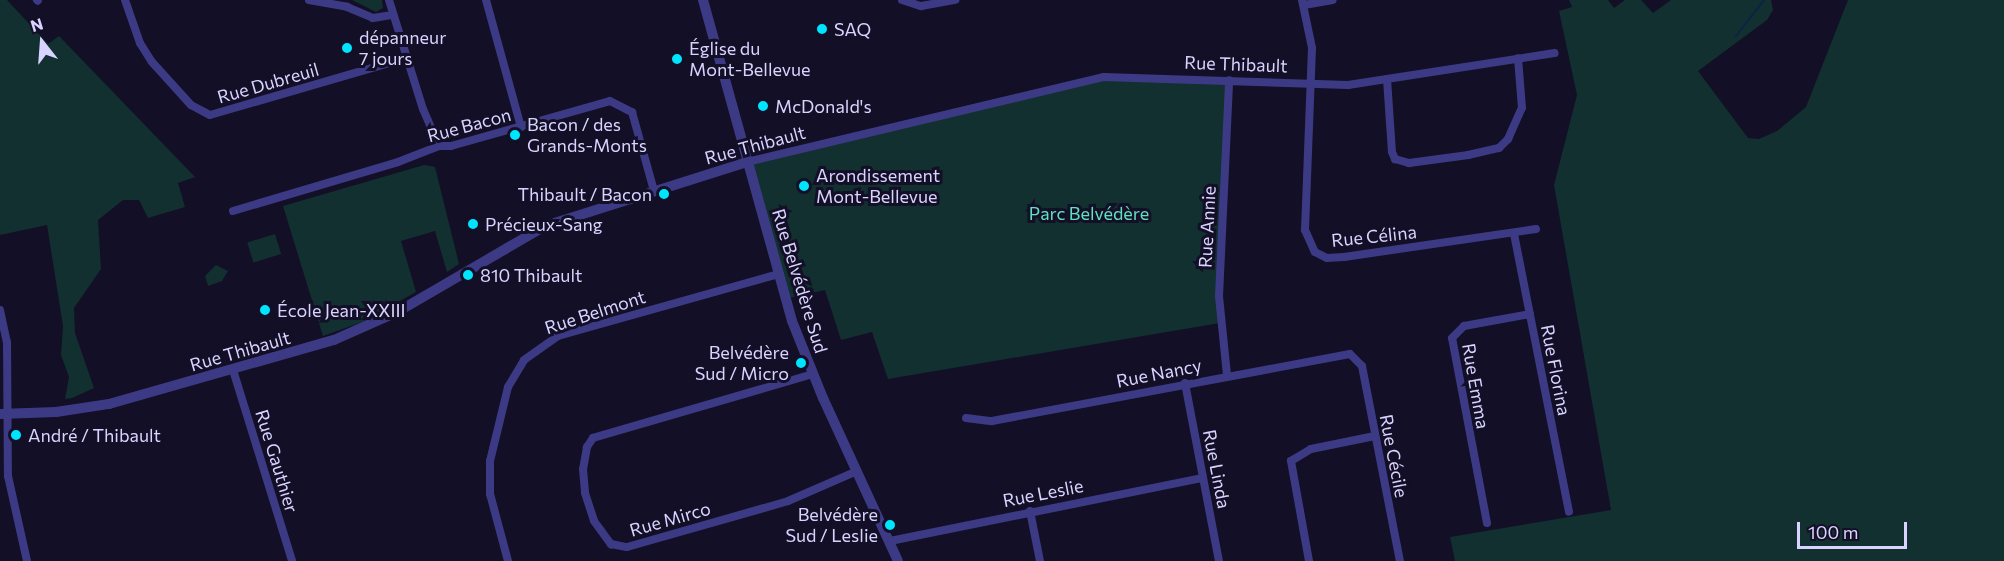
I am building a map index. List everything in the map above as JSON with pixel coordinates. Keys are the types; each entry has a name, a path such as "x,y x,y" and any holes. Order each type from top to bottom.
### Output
{"street":[{"name":"Rue Dubreuil","path":"125,0 140,43 152,62 191,105 210,115 406,58"},
{"path":"309,0 341,3 374,18 393,15"},
{"path":"389,0 433,140 439,146"},
{"path":"486,0 520,127"},
{"name":"Rue Belvédère Sud","path":"703,0 778,274 813,374 898,561"},
{"path":"902,0 921,6 955,0"},
{"path":"1303,2 1333,0"},
{"name":"Rue Célina","path":"1303,2 1311,34 1312,83 1305,230 1315,252 1334,258 1536,230"},
{"name":"Rue Thibault","path":"4,414 109,404 233,370 367,327 526,235 654,191 747,162 1097,78 1348,84 1387,80 1555,53"},
{"path":"1387,80 1395,159 1408,163 1468,155 1499,148 1508,139 1522,108 1518,58"},
{"name":"Rue Annie","path":"1227,375 1219,296 1229,80"},
{"name":"Rue Bacon","path":"233,211 408,159 439,146 452,146 618,102 635,119 654,191"},
{"name":"Rue Florina","path":"1514,234 1569,512"},
{"name":"Rue Belmont","path":"508,561 490,494 490,461 508,387 524,360 558,336 778,274"},
{"path":"0,310 7,342 4,414 9,476 27,561"},
{"name":"Rue Emma","path":"1487,523 1452,338 1464,326 1530,314"},
{"name":"Rue Nancy","path":"966,418 992,421 1342,353 1357,358"},
{"name":"Rue Cécile","path":"1357,358 1400,561"},
{"name":"Rue Gauthier","path":"233,370 292,561"},
{"name":"Rue Mirco","path":"813,374 593,438 587,447 583,475 594,521 611,544 627,547 788,501 857,471"},
{"name":"Rue Linda","path":"1185,383 1219,561"},
{"path":"1309,561 1291,461 1311,449 1375,436"},
{"name":"Rue Leslie","path":"890,541 1029,511 1203,478"},
{"path":"1029,511 1040,561"}],"green space":[{"path":"0,0 7,0 48,44 59,36 195,177 178,183 185,207 148,218 139,200 123,200 98,220 101,269 74,308 75,333 94,388 72,398 65,399 69,377 61,355 63,326 47,225 0,235"},
{"path":"352,0 382,0 383,8 376,12"},
{"path":"1569,0 1608,0 1614,8 1625,0 1641,0 1653,13 1671,0 1771,0 1773,10 1767,20 1698,71 1748,138 1759,139 1777,131 1806,107 1848,0 2004,0 2004,561 1455,561 1450,537 1611,510 1554,185 1577,95 1559,11 1572,7"},
{"name":"Parc Belvédère","path":"1097,78 1229,80 1220,323 888,379 872,332 841,340 825,290 785,299 747,162"},
{"path":"424,165 435,167 459,264 447,272 435,231 401,241 416,292 362,322 323,336 283,206"},
{"path":"275,234 281,254 253,263 247,242"},
{"path":"216,265 228,271 222,281 208,286 205,276"}],"waterway":[{"path":"1736,36 1764,0"}],"place":[{"name":"SAQ","path":"822,29"},
{"name":"dépanneur 7 jours","path":"347,48"},
{"name":"Église du Mont-Bellevue","path":"677,59"},
{"name":"McDonald's","path":"763,106"},
{"name":"Bacon / des Grands-Monts","path":"515,135"},
{"name":"Arondissement Mont-Bellevue","path":"804,186"},
{"name":"Thibault / Bacon","path":"664,194"},
{"name":"Précieux-Sang","path":"473,224"},
{"name":"810 Thibault","path":"468,275"},
{"name":"École Jean-XXIII","path":"265,310"},
{"name":"Belvédère Sud / Micro","path":"801,363"},
{"name":"André / Thibault","path":"16,435"},
{"name":"Belvédère Sud / Leslie","path":"890,525"}]}
